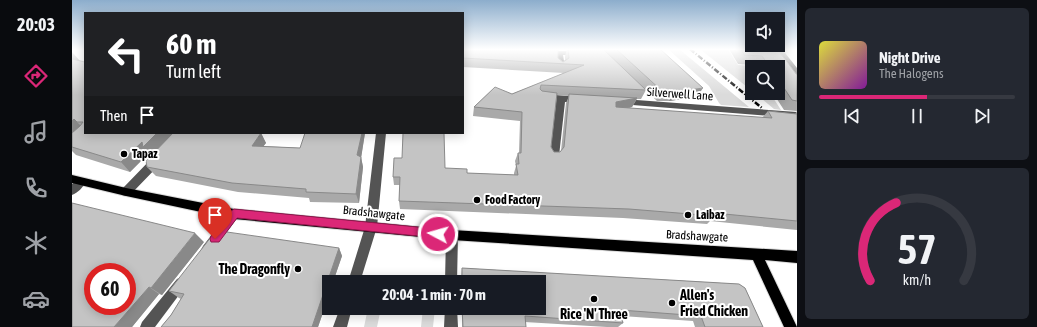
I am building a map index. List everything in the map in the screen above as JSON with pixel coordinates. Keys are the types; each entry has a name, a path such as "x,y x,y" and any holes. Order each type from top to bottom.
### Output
{"main road":[{"name":"Bradshawgate","path":"77,180 126,192 234,214 452,235 797,257"},
{"path":"756,254 791,327"}],"street":[{"path":"789,64 796,73"},
{"path":"642,93 653,104"},
{"path":"543,97 591,100"},
{"path":"554,156 561,98"},
{"name":"Silverwell Lane","path":"614,102 797,115"},
{"path":"356,275 370,227 381,134"},
{"path":"126,192 167,149"},
{"path":"72,191 77,180"},
{"path":"200,258 234,214"},
{"path":"452,235 452,275"},
{"path":"147,327 191,270"},
{"path":"340,327 344,315"},
{"path":"451,315 451,327"}],"shaded area":[{"path":"685,64 697,64 749,107 721,105 709,86"},
{"path":"719,64 745,66 745,85"},
{"path":"763,100 775,100 781,110 774,109"},
{"path":"367,315 380,315 377,327 364,327"},
{"path":"422,315 434,315 433,327 421,327"}],"building":[{"path":"72,64 84,64 84,134 156,134 143,147 142,142 121,162 72,147 72,133 83,122 77,122 74,119 72,121"},
{"path":"571,64 619,64 646,90 541,85 540,89 542,91 557,93 551,147 554,152 560,152 564,147 569,94 637,98 616,102 616,107 772,118 768,111 797,114 797,221 714,213 715,216 629,209 399,201 400,177 393,177 394,158 402,158 403,134 444,134 445,168 467,169 467,173 518,175 516,164 519,164 518,153 521,153 522,112 474,107 495,87 512,94 584,65"},
{"path":"633,64 677,64 703,88 674,92 662,91"},
{"path":"785,64 789,64 797,75 797,101 792,100 785,90"},
{"path":"172,134 260,134 252,146 300,148 305,134 362,134 357,155 361,157 356,194 306,192 306,189 232,183 147,167 146,161"},
{"path":"72,203 195,233 151,288 149,287 136,302 136,263 84,263 84,315 124,315 114,327 72,327"},
{"path":"220,231 339,248 330,275 322,275 322,298 312,327 161,327 171,315 184,294 169,291 211,237 216,239"},
{"path":"462,268 739,284 745,288 763,327 705,327 701,316 620,310 623,323 525,316 526,327 463,327 462,315 546,315 546,275 462,275"}],"railway":[{"path":"709,64 762,108"}],"place":[{"name":"Tapaz","path":"124,154"},
{"name":"Food Factory","path":"477,200"},
{"name":"Laibaz","path":"688,215"},
{"name":"The Dragonfly","path":"298,269"},
{"name":"Rice 'N' Three","path":"594,299"},
{"name":"Allen's Fried Chicken","path":"672,303"}],"route":[{"path":"215,239 234,214 438,234"}]}
